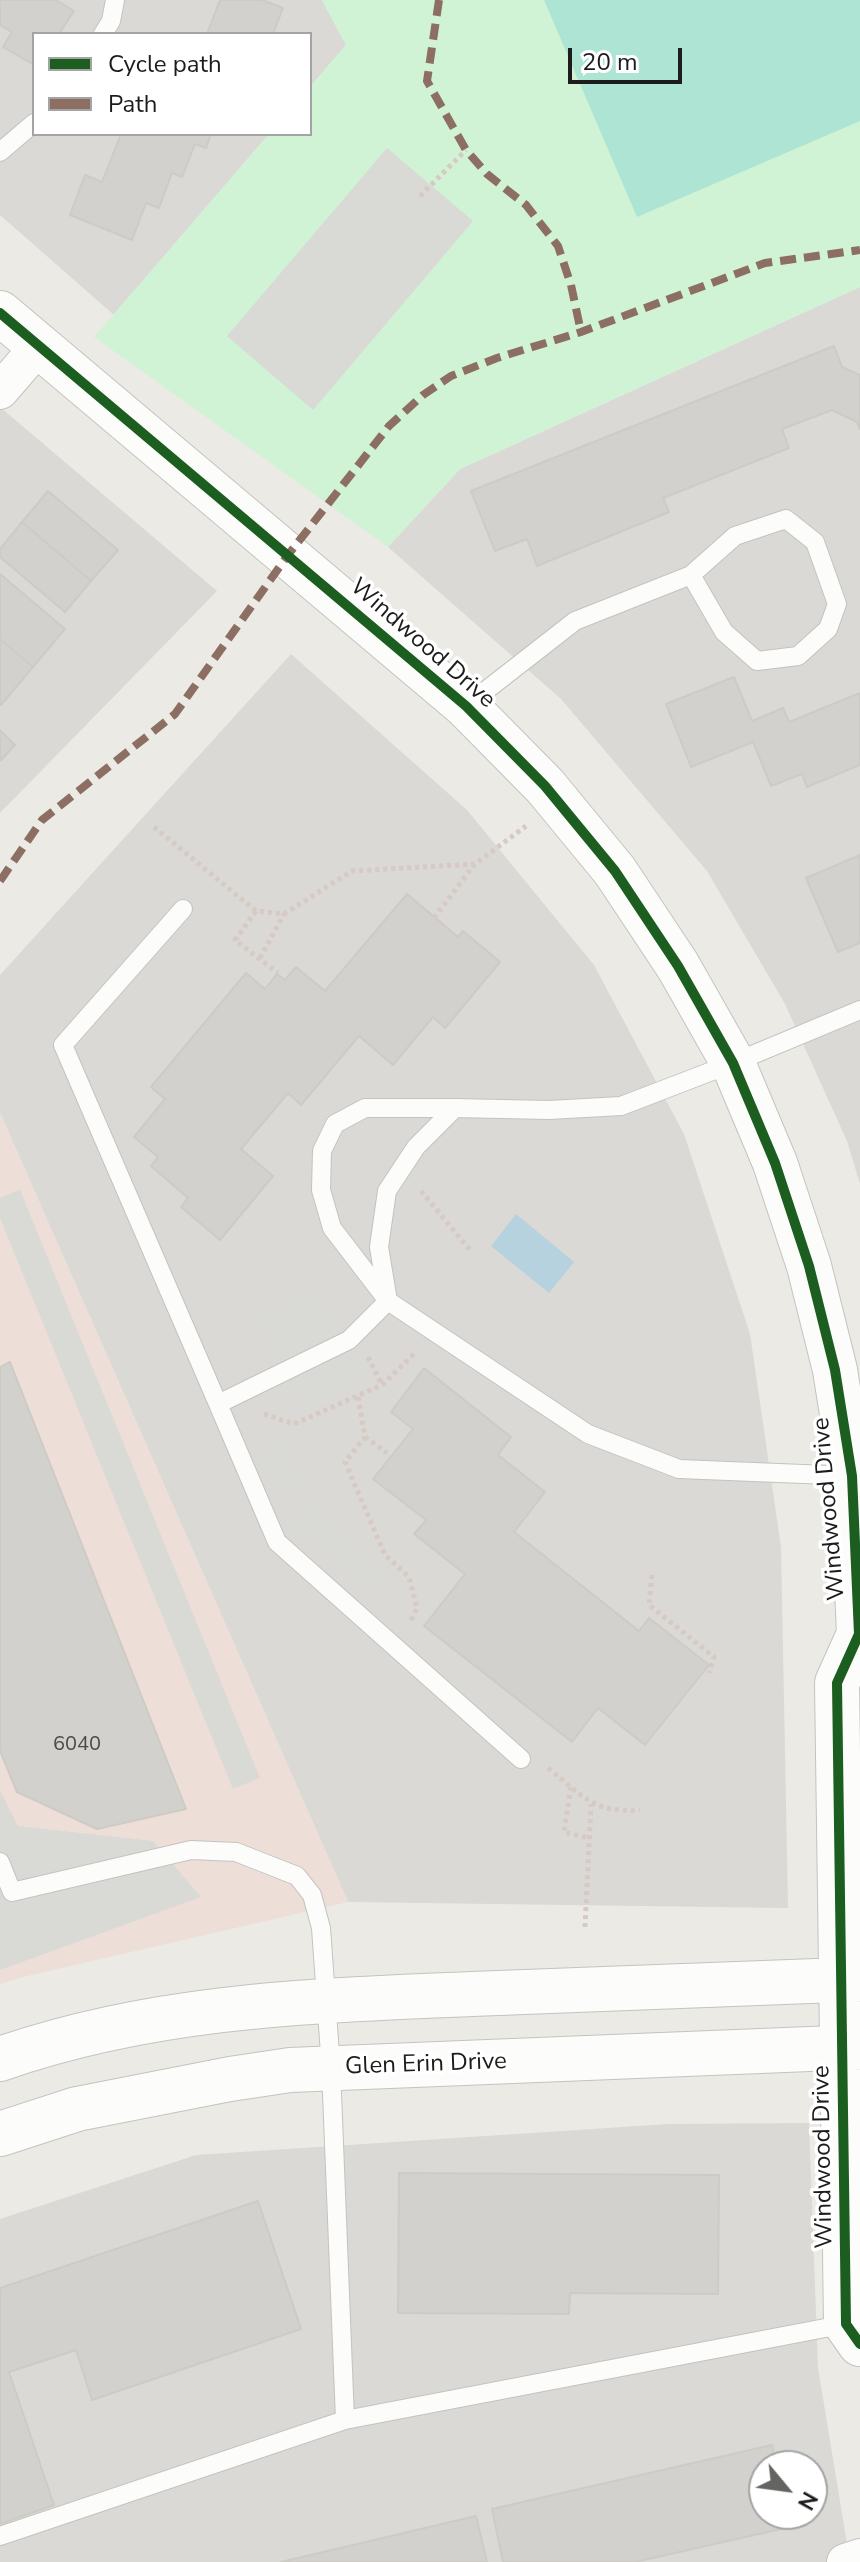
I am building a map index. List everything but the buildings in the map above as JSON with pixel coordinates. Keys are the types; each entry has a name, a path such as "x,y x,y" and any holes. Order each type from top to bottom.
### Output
{"street":[{"name":"Windwood Drive","path":"0,313 466,706 558,802 615,871 678,966 733,1063 775,1163 809,1266 835,1370 856,1476 860,1635 837,1683 851,1980 853,2334"},
{"path":"0,391 39,346"},
{"path":"0,2059 56,2039 221,2008 326,2000 851,1980"},
{"name":"Glen Erin Drive","path":"0,2134 77,2109 290,2070 852,2047"},
{"path":"845,2562 860,2557"}],"lane":[{"path":"104,32 111,21 115,0"},
{"path":"0,152 32,125"},
{"path":"466,706 575,621 691,575 735,536 786,519 815,542 837,604 828,629 798,656 757,661 724,632 691,575"},
{"path":"183,909 63,1045 222,1402 277,1542 521,1759"},
{"path":"856,1476 679,1469 588,1434 388,1301 332,1228 321,1190 322,1151 335,1124 365,1108 549,1110 621,1106 860,1010"},
{"path":"388,1301 379,1247 387,1191 416,1147 455,1108"},
{"path":"222,1402 349,1340 388,1301"},
{"path":"0,1862 12,1892 191,1850 236,1852 297,1876 312,1895 321,1928 331,2068 345,2420"},
{"path":"0,2536 345,2420 853,2334"}],"path":[{"path":"420,196 466,150"},
{"path":"434,918 475,864 558,802"},
{"path":"154,827 256,911 284,914"},
{"path":"260,958 284,914 352,871 475,864"},
{"path":"256,911 235,940 278,973"},
{"path":"402,1168 470,1250"},
{"path":"222,1402 294,1424 382,1385 435,1332"},
{"path":"358,1397 365,1437 387,1453"},
{"path":"365,1437 345,1462 385,1555 409,1577 417,1608 397,1649"},
{"path":"652,1575 649,1605 714,1657 709,1673"},
{"path":"521,1759 539,1761 591,1803 615,1812 640,1810"},
{"path":"571,1787 564,1832 589,1838"},
{"path":"585,1927 591,1803"}],"shaded area":[{"path":"0,0 322,0 346,45 312,85 312,32 32,32 32,136 267,136 114,315 0,215"},
{"path":"387,148 473,221 313,410 227,336"},
{"path":"860,287 860,1184 847,1141 785,1004 707,871 561,699 388,547 460,469"},
{"path":"0,407 217,591 0,813"},
{"path":"291,654 467,810 594,965 684,1134 750,1334 781,1547 788,1908 348,1902 0,1113 0,975"},
{"path":"0,1113 348,1902 0,1984"},
{"path":"20,1190 260,1778 233,1789 0,1218 0,1198"},
{"path":"318,1289 333,1324 342,1322 366,1379 300,1407 261,1314"},
{"path":"283,1440 303,1486 278,1497 257,1451"},
{"path":"307,1500 391,1573 372,1594 288,1522"},
{"path":"0,1790 18,1826 153,1841 201,1897 0,1970"},
{"path":"809,2123 818,2368 850,2562 0,2562 0,2219 196,2155 669,2124"}],"green space":[{"path":"322,0 860,0 860,287 460,469 388,547 94,337 267,136 312,136 312,85 346,45"},
{"path":"544,0 860,0 860,121 637,217"}],"water":[{"path":"516,1214 574,1262 549,1293 491,1246"}],"marked path":[{"path":"439,0 427,81 466,150 487,174 526,205 558,246 571,285 581,332"},
{"path":"0,881 42,820 175,714 288,555 389,426 423,395 451,376 497,358 581,332 765,263 860,250"}],"cycle path":[{"path":"0,313 466,706 545,786 615,871 678,966 733,1063 775,1163 809,1266 835,1370 852,1476 859,1634 837,1683 846,2324 860,2344"}]}
